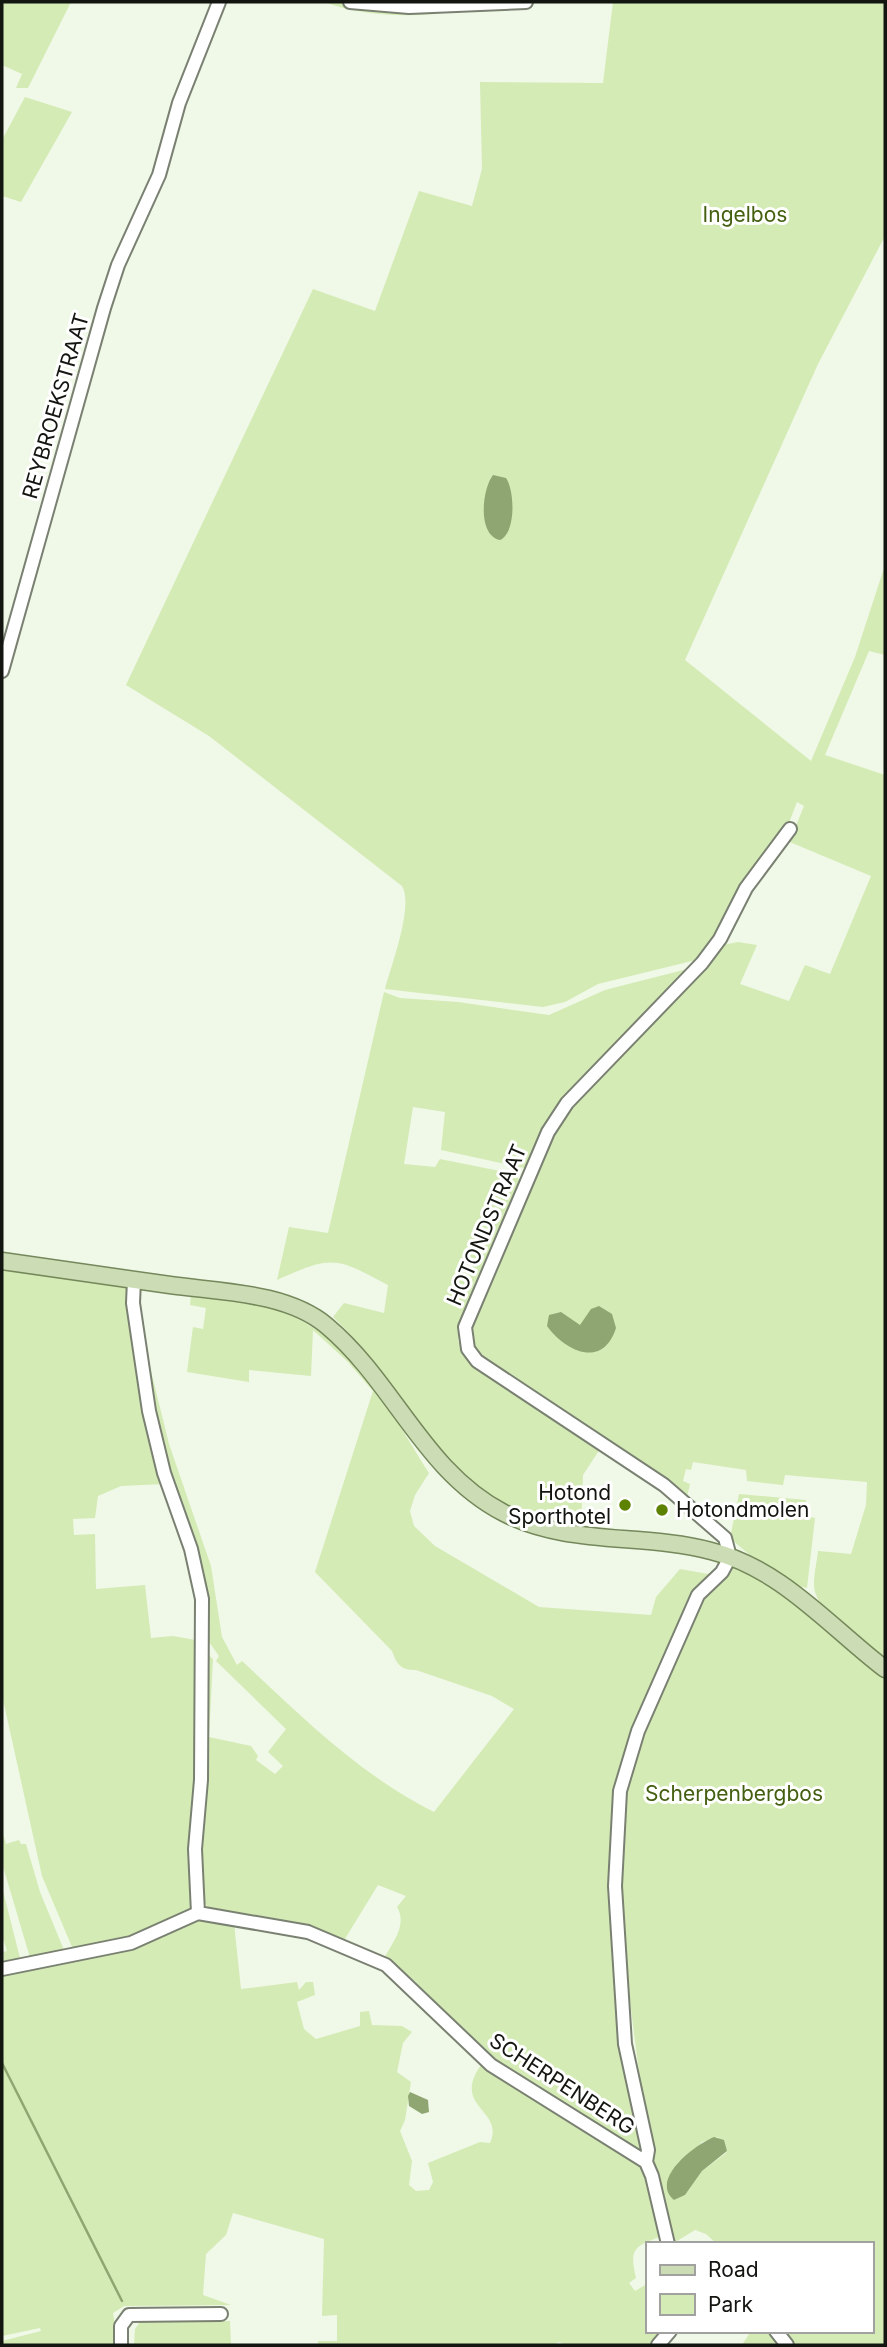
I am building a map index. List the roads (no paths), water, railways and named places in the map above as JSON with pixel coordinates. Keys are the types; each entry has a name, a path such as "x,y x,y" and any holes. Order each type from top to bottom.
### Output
{"main road":[{"path":"2,1261 267,1300 307,1313 325,1324 371,1372 442,1468 467,1490 507,1515 556,1530 690,1546 770,1576 885,1669"}],"street":[{"name":"REYBROEKSTRAAT","path":"2,671 103,308 164,157 179,103 219,2"},
{"path":"350,2 410,7 526,2"},
{"name":"HOTONDSTRAAT","path":"728,1561 726,1538 664,1485 477,1361 468,1349 465,1327 548,1132 567,1104 702,963 720,939 746,888 790,829"},
{"path":"2,1969 131,1943 198,1913 195,1849 201,1780 202,1599 191,1549 164,1473 151,1419 133,1303 134,1280"},
{"path":"646,2162 648,2150 625,2044 615,1886 621,1791 638,1731 698,1595 728,1561"},
{"name":"SCHERPENBERG","path":"198,1913 308,1932 386,1965 491,2065 646,2162 653,2176 668,2242"},
{"path":"121,2345 121,2326 129,2315 221,2314"}],"waterway":[{"path":"2,2063 122,2301"}],"place":[{"name":"Hotond Sporthotel","path":"625,1505"},
{"name":"Hotondmolen","path":"662,1510"}],"park label":[{"name":"Ingelbos","path":"745,215"},
{"name":"Scherpenbergbos","path":"734,1794"}]}
